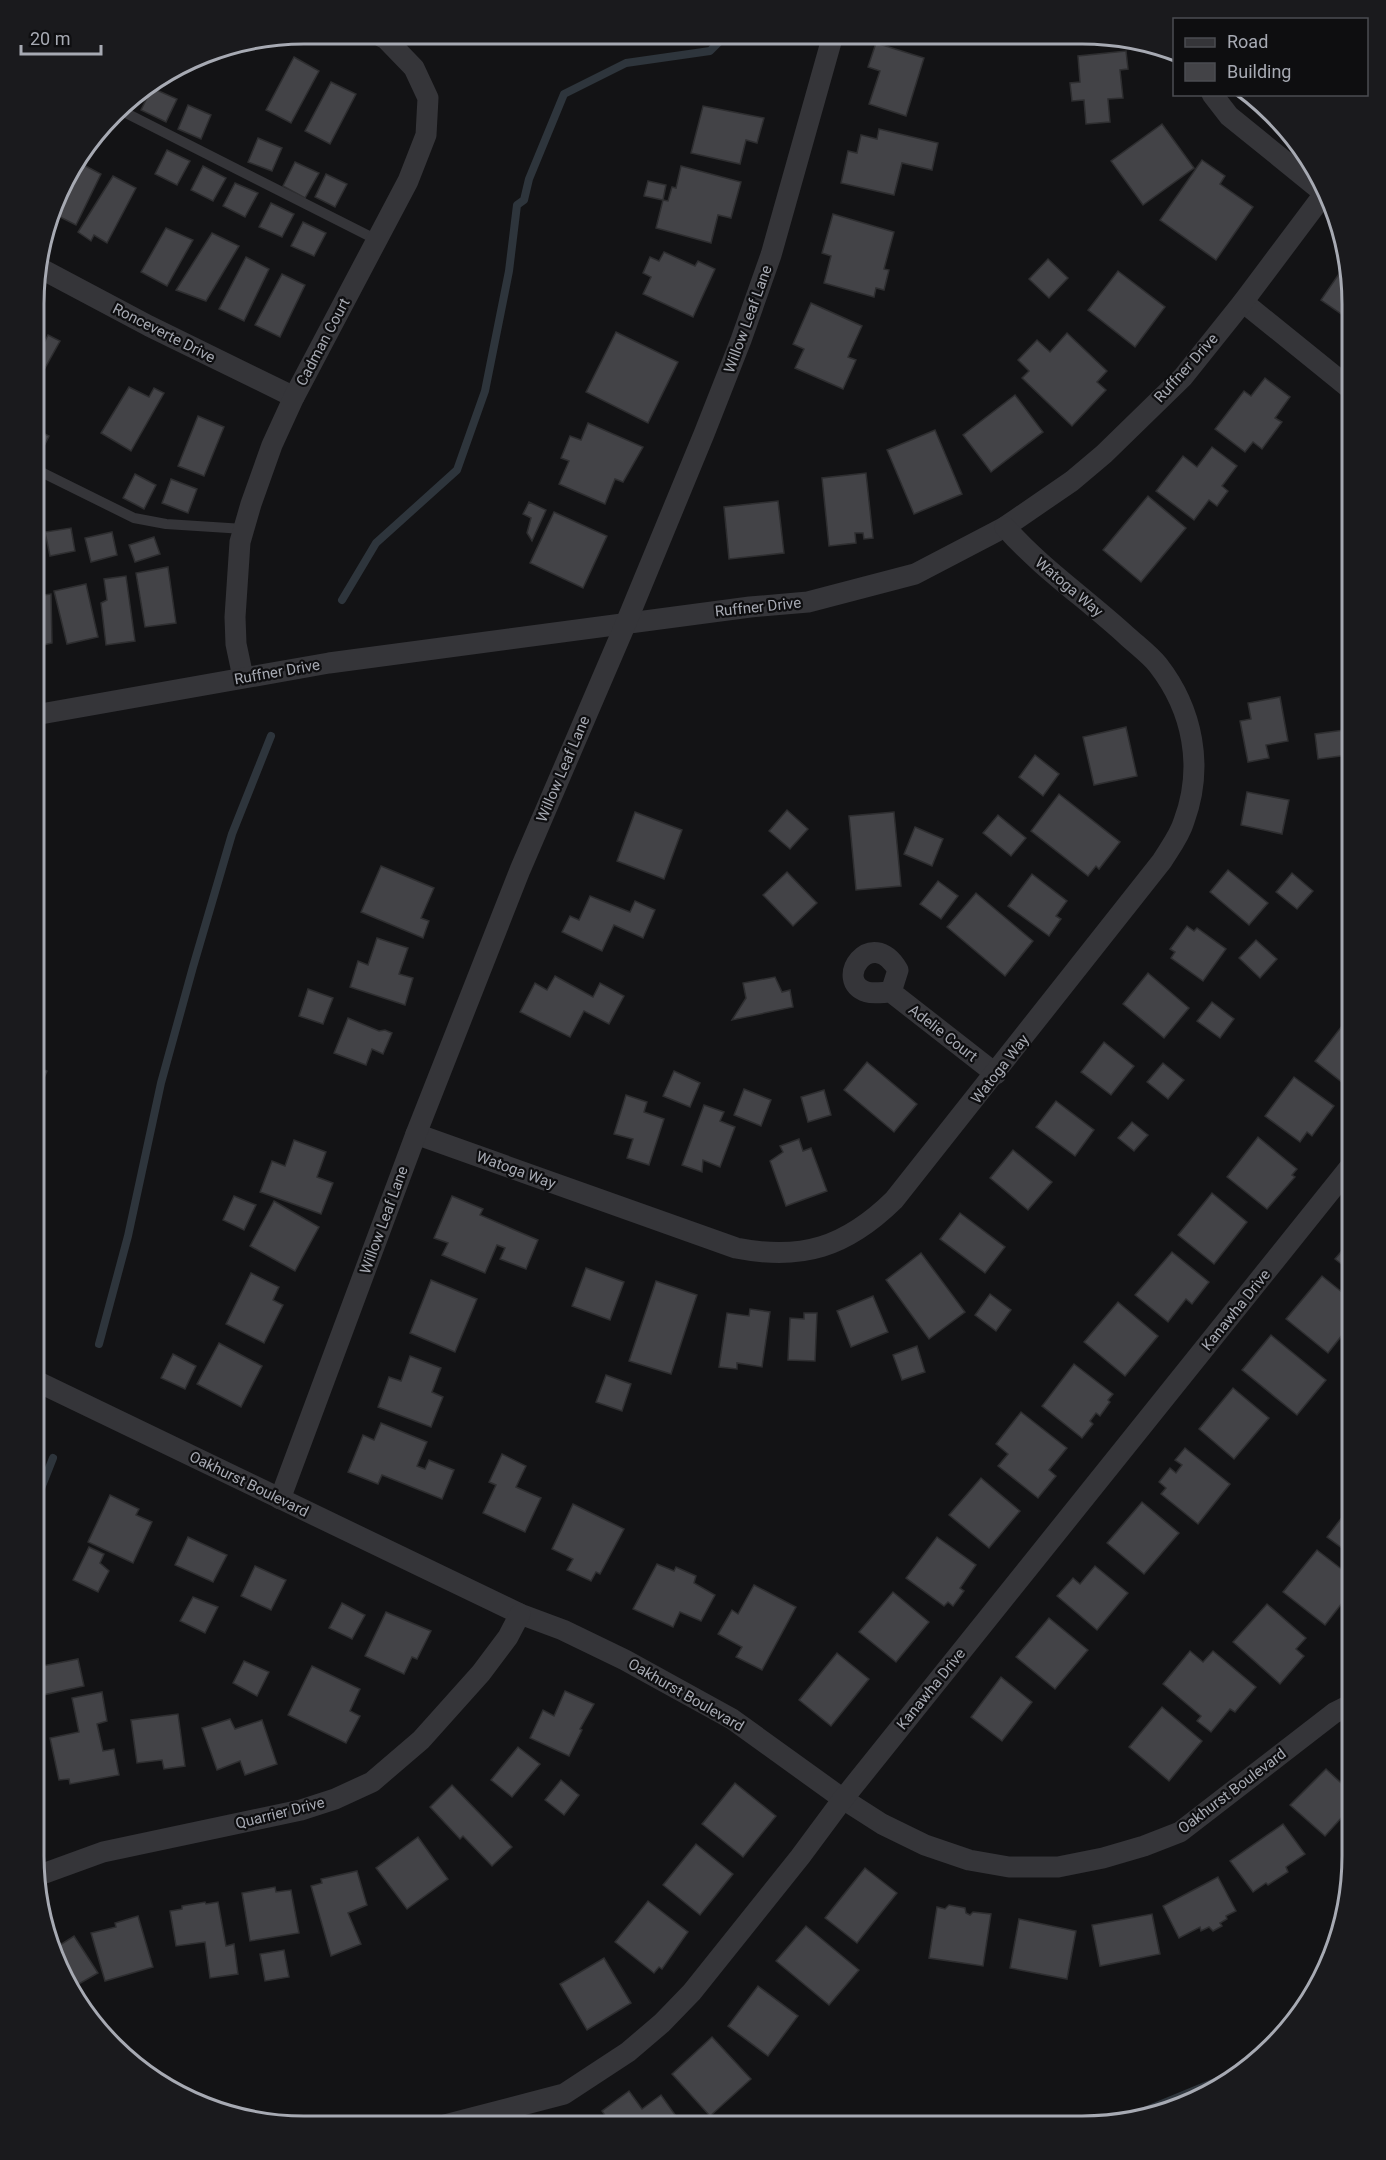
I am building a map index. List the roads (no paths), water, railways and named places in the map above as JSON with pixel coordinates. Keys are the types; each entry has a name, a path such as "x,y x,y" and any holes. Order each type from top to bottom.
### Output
{"street":[{"name":"Cadman Court","path":"243,677 236,644 235,617 240,542 272,445 294,397 408,181 426,135 428,98 414,68 391,44"},
{"name":"Willow Leaf Lane","path":"280,1499 416,1134 520,870 704,434 771,255 830,44"},
{"path":"1214,96 1229,116 1312,181"},
{"name":"Ruffner Drive","path":"44,714 329,663 750,607 808,602 915,574 1005,527 1072,481 1104,454 1183,376 1243,302 1320,198"},
{"name":"Ronceverte Drive","path":"46,271 149,326 294,397"},
{"path":"1243,302 1342,382"},
{"name":"Watoga Way","path":"416,1134 736,1248 761,1253 784,1254 831,1243 853,1234 873,1221 894,1200 996,1074 1162,861 1184,823 1194,778 1195,755 1183,707 1172,684 1157,663 1114,624 1054,576 1023,548 1005,527"},
{"name":"Adelie Court","path":"891,992 996,1074"},
{"name":"Kanawha Drive","path":"480,2116 564,2094 628,2052 662,2023 692,1992 800,1857 843,1799 1342,1177"},
{"name":"Oakhurst Boulevard","path":"44,1385 520,1614 562,1630 626,1660 732,1719 843,1799 893,1830 925,1845 969,1860 1009,1867 1058,1867 1103,1858 1180,1832 1342,1709"},
{"name":"Quarrier Drive","path":"44,1873 103,1852 301,1810 335,1799 372,1782 421,1740 481,1673 508,1637 520,1614"}],"lane":[{"path":"127,113 377,240"},
{"path":"44,473 134,518 166,524 244,529"}],"waterway":[{"path":"342,600 376,543 457,470 485,391 509,271 517,205 524,200 529,179 564,94 626,63 710,51 717,44"},
{"path":"99,1344 128,1236 161,1083 193,967 232,834 271,736"},
{"path":"44,1481 53,1458"},
{"path":"1157,2106 1206,2086"}]}
